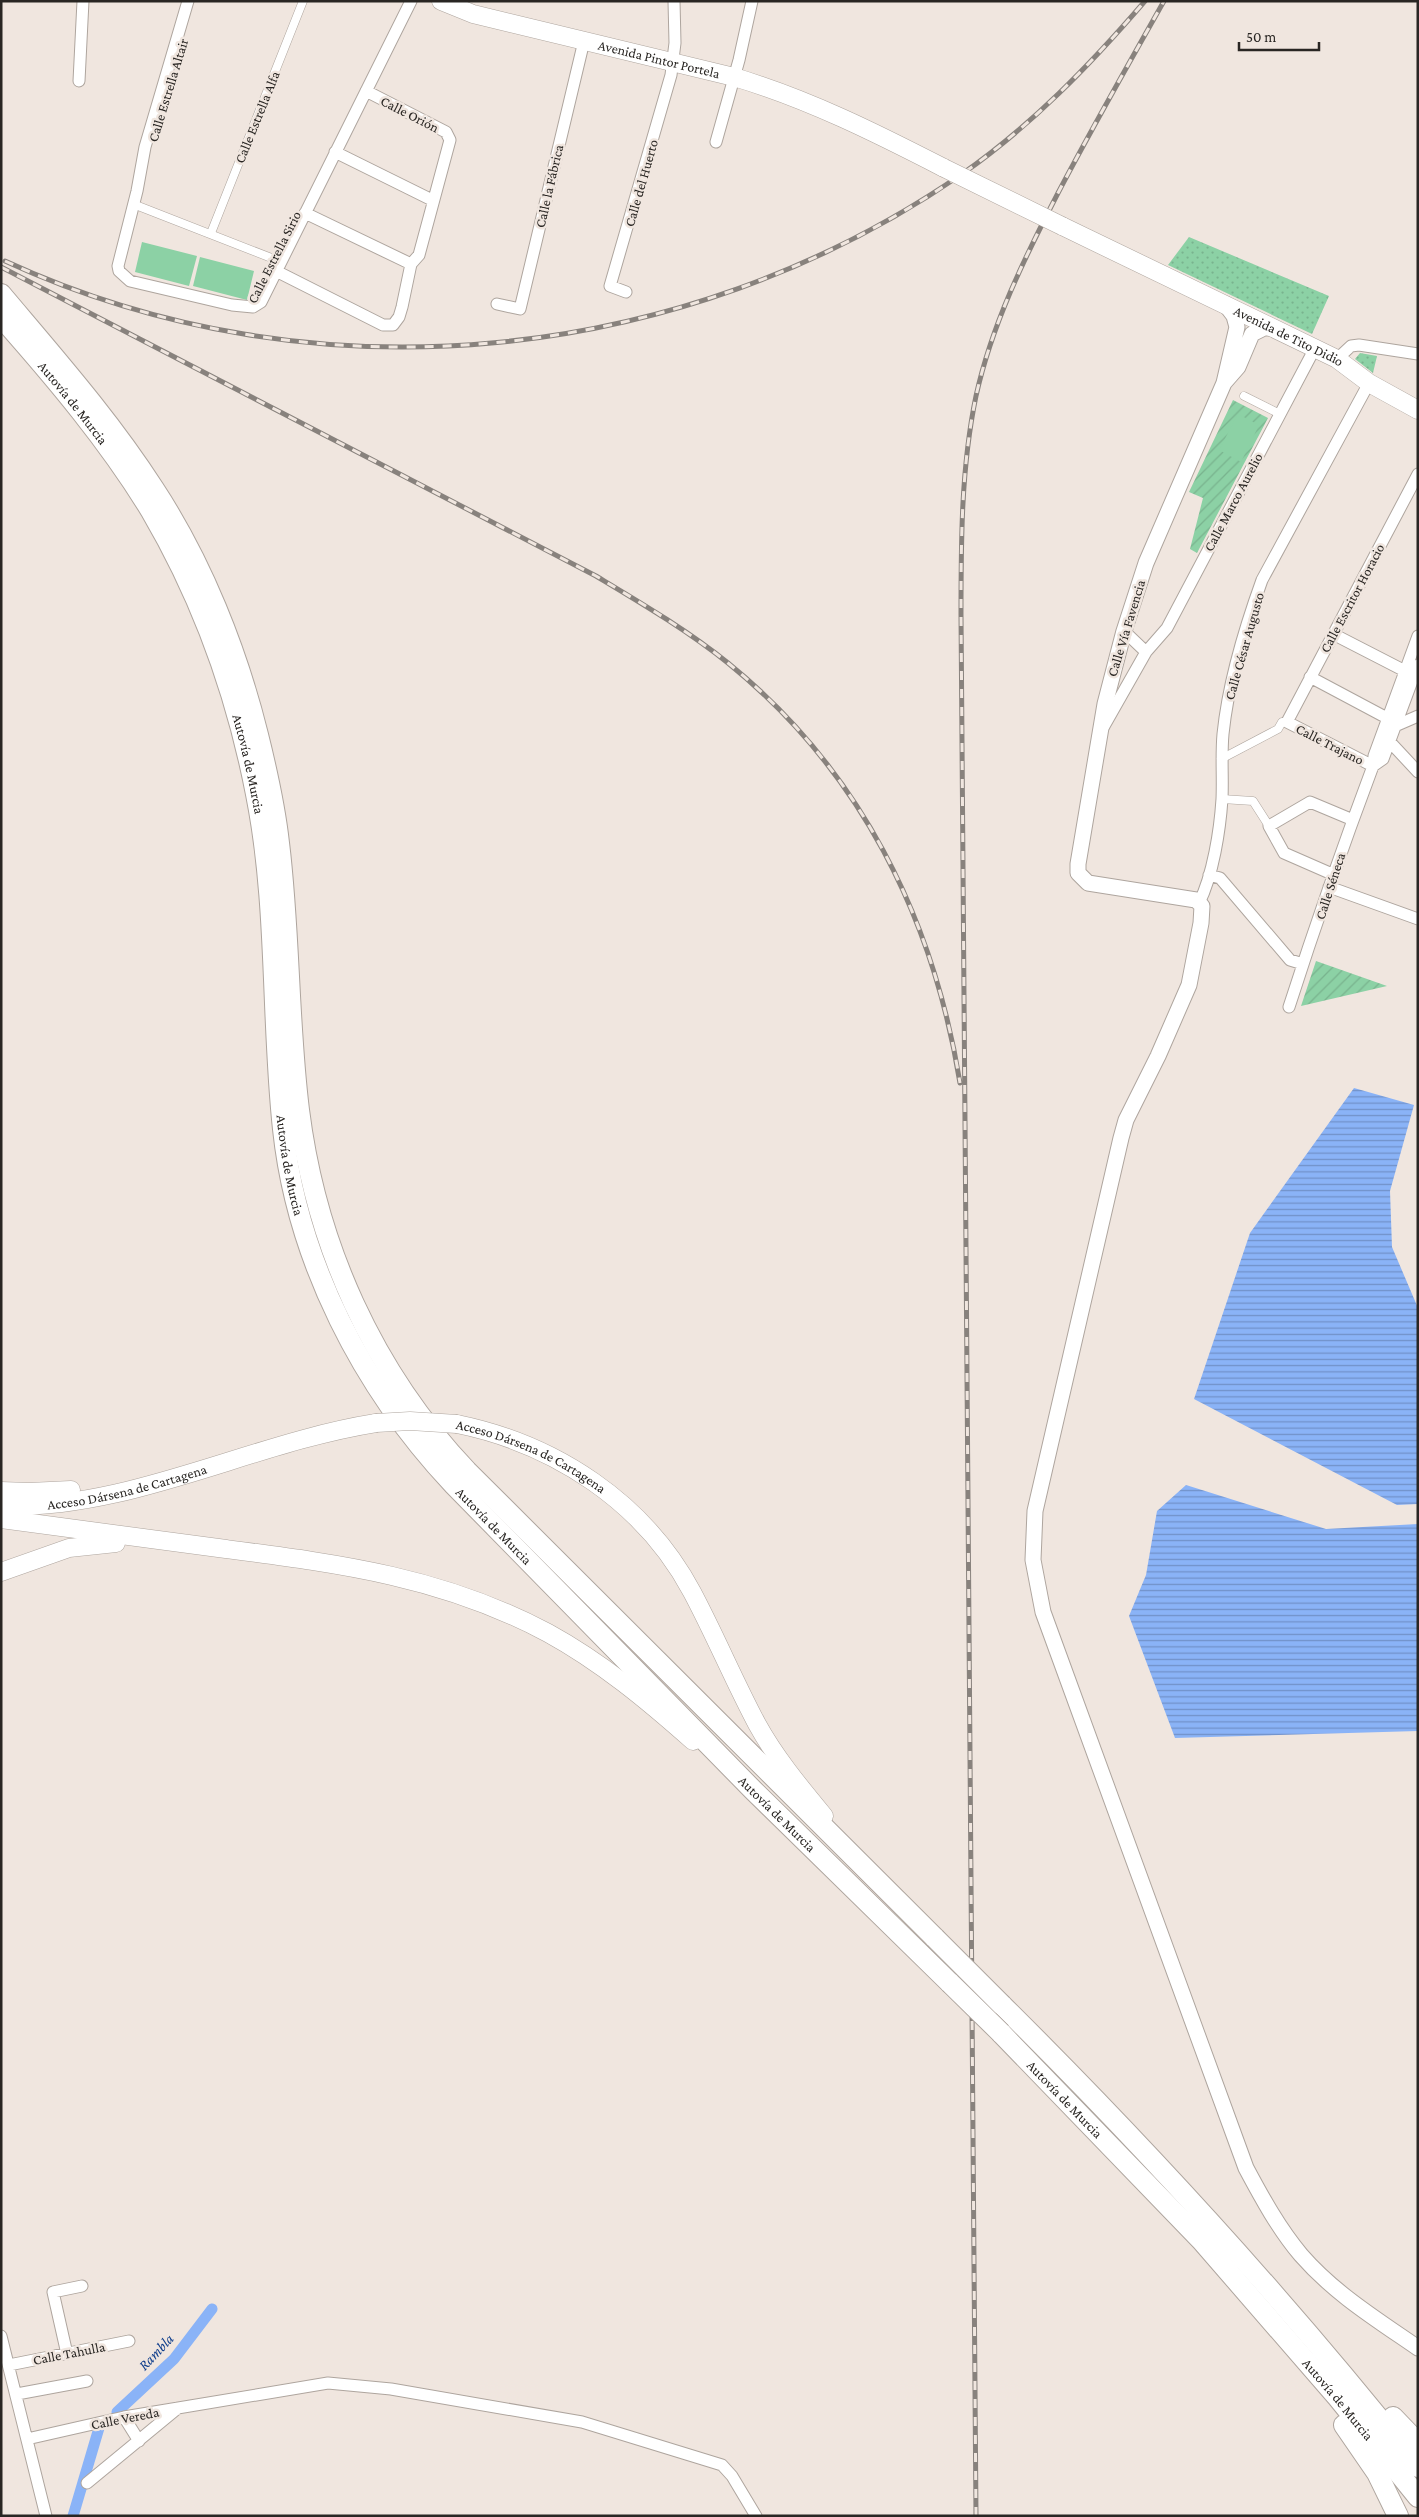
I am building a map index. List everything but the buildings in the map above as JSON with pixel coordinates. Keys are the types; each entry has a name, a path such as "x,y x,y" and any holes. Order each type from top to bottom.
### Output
{"highway":[{"name":"Autovía de Murcia","path":"1,294 74,380 147,478 176,526 216,610 248,700 271,791 281,861 282,1118 294,1194 322,1280 373,1380 414,1438 444,1474 752,1790 1001,2033 1171,2206 1288,2340 1418,2498"},
{"name":"Autovía de Murcia","path":"1,317 62,389 143,499 173,553 209,632 238,719 260,811 283,1010 300,1119 316,1202 345,1286 366,1330 397,1383 442,1444 472,1477 1089,2092 1195,2204 1282,2302 1418,2467"},
{"path":"1288,2340 1300,2368 1377,2473 1398,2516"},
{"path":"1364,2400 1388,2413 1418,2442"}],"main road":[{"name":"Avenida Pintor Portela","path":"441,1 473,14 734,78 823,109 944,168"},
{"name":"Avenida Pintor Portela","path":"467,2 556,28 584,40"},
{"path":"467,2 519,26"},
{"name":"Avenida de Tito Didio","path":"944,168 1225,304 1247,326 1271,328 1337,359 1369,383 1418,410"},
{"name":"Calle Vía Favencia","path":"1199,903 1192,899 1088,883 1078,873 1078,858 1098,736 1124,631 1146,562 1224,383 1238,367 1247,326"},
{"path":"1199,903 1202,906 1201,923 1189,984 1158,1056 1126,1120 1121,1138 1035,1511 1033,1560 1043,1612 1246,2168 1269,2211 1301,2254 1329,2284 1354,2304 1418,2348"},
{"name":"Acceso Dársena de Cartagena","path":"1,1506 46,1504 90,1498 203,1469 337,1429 376,1423 410,1421 457,1424 480,1429 543,1451 610,1492 644,1524 668,1553 692,1590 746,1702 772,1748 845,1848"},
{"path":"1,1491 49,1492 127,1482 277,1446"},
{"name":"Acceso Dársena de Cartagena","path":"1,1519 264,1554 390,1574 456,1593 516,1618 548,1634 604,1668 695,1742 738,1784 752,1790"},
{"path":"1,1572 52,1553 90,1544 131,1544 264,1554"}],"street":[{"path":"79,81 83,1"},
{"name":"Calle Estrella Altair","path":"140,178 145,147 188,1"},
{"name":"Calle Estrella Altair","path":"194,1 140,178 118,266 119,271 130,281 246,306"},
{"name":"Calle Estrella Alfa","path":"211,233 303,1"},
{"name":"Calle Estrella Sirio","path":"246,306 253,300 274,259 402,1"},
{"name":"Calle Estrella Sirio","path":"246,306 258,306 410,1"},
{"path":"673,63 674,1"},
{"path":"716,142 734,78 752,1"},
{"name":"Calle la Fábrica","path":"497,304 520,309 584,40"},
{"name":"Calle del Huerto","path":"626,292 610,286 673,63"},
{"name":"Calle Orión","path":"366,91 446,132 450,140 432,200"},
{"path":"276,271 383,325 396,322 402,307 411,264 419,255 432,200 335,152"},
{"path":"133,204 274,259"},
{"path":"305,212 411,264"},
{"path":"1337,359 1351,346 1359,345 1418,354"},
{"name":"Calle Marco Aurelio","path":"1098,736 1146,652 1166,628 1315,348"},
{"name":"Calle César Augusto","path":"1199,903 1209,875 1222,799 1221,759 1227,706 1252,609 1262,580 1369,383"},
{"path":"1244,396 1280,414"},
{"name":"Calle Escritor Horacio","path":"1286,722 1418,474"},
{"path":"1124,631 1146,652"},
{"path":"1333,634 1405,672"},
{"name":"Calle Séneca","path":"1373,766 1383,759 1390,742 1391,722 1405,672 1418,636"},
{"name":"Calle Séneca","path":"1289,1007 1326,900 1332,874 1373,766 1374,756 1391,722 1415,684 1418,665"},
{"path":"1310,677 1391,722 1418,716"},
{"path":"1221,759 1278,729 1282,722 1286,722"},
{"name":"Calle Trajano","path":"1286,722 1373,766"},
{"path":"1390,742 1418,772"},
{"path":"1222,799 1253,800 1284,853 1332,874"},
{"path":"1268,826 1310,802 1353,820"},
{"path":"1209,875 1220,878 1290,960 1303,964"},
{"path":"1329,887 1418,919"},
{"path":"67,2354 53,2292 82,2286"},
{"path":"1,2336 46,2516"},
{"name":"Calle Tahulla","path":"9,2365 129,2341"},
{"path":"16,2394 87,2381"},
{"name":"Calle Vereda","path":"27,2439 124,2417 328,2383 391,2389 582,2422 722,2465 732,2476 756,2516"},
{"path":"87,2483 180,2407"},
{"path":"124,2417 139,2441"}],"green space":[{"path":"1189,237 1329,296 1312,334 1168,265"},
{"path":"142,242 197,256 189,286 135,272"},
{"path":"200,257 254,271 247,300 193,286"},
{"path":"1360,353 1377,356 1373,373 1355,359"},
{"path":"1233,400 1268,418 1197,553 1190,549 1203,498 1189,492"},
{"path":"1238,414 1259,425 1241,462 1219,450"},
{"path":"1316,961 1387,986 1301,1006"}],"water":[{"path":"1354,1088 1414,1105 1390,1191 1392,1247 1418,1308 1418,1504 1397,1505 1194,1399 1250,1233"},
{"path":"1186,1485 1326,1529 1418,1524 1418,1731 1175,1738 1129,1616 1146,1575 1157,1511"}],"waterway":[{"name":"Rambla","path":"117,2412 174,2359 212,2309"},
{"name":"Rambla","path":"73,2516 99,2428"}],"railway":[{"path":"5,261 123,306 245,334 370,346 494,343 618,323 738,289 853,239 962,174 1036,115 1103,48 1145,1"},
{"path":"976,2516 961,615 962,533 967,450 976,396 983,369 1010,292 1058,193 1164,1"},
{"path":"1,267 596,576 680,628 728,663 775,705 816,750 852,799 883,851 910,905 931,962 948,1022 960,1083"}]}
